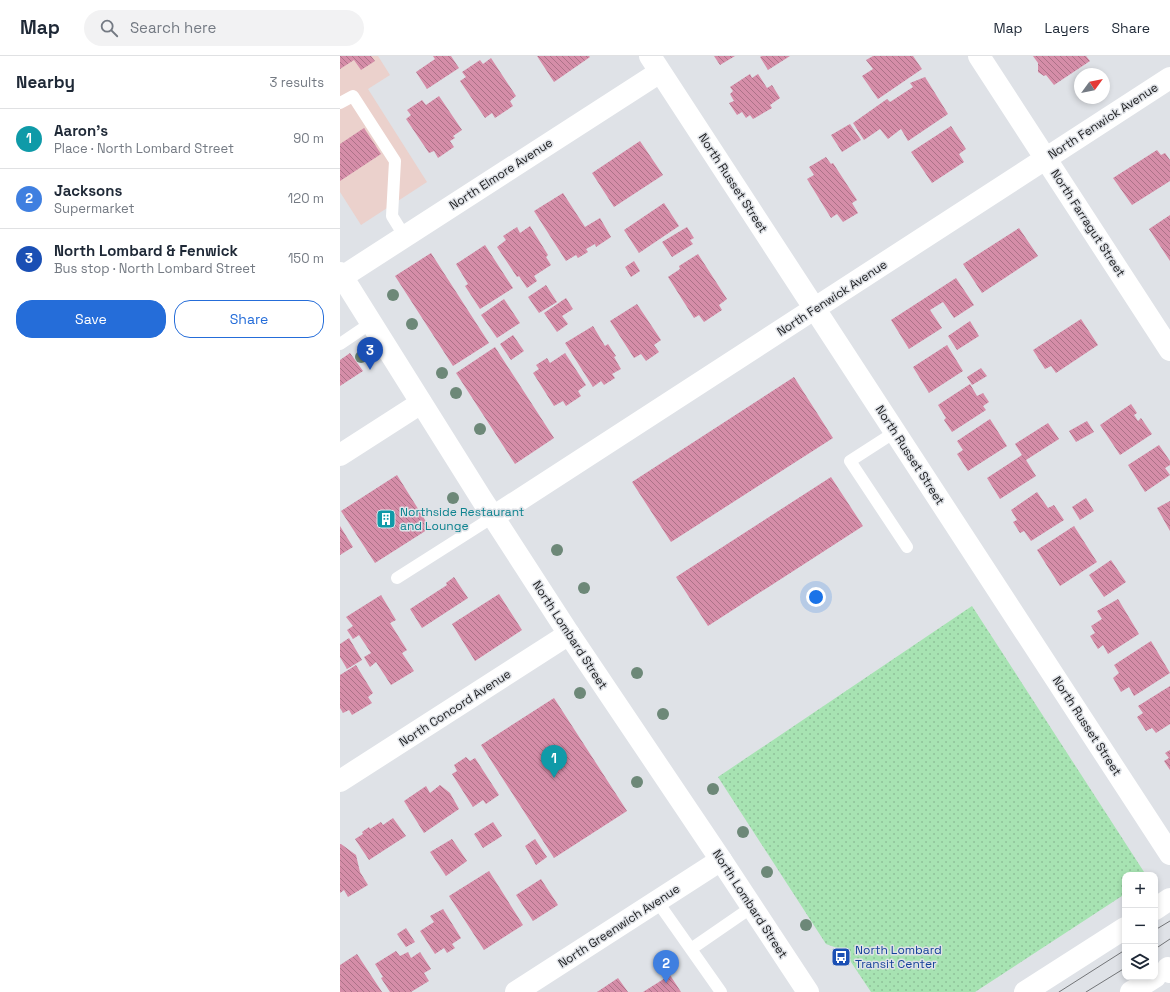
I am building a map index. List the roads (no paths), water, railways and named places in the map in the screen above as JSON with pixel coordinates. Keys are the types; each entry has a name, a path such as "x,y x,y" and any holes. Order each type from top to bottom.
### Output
{"street":[{"name":"North Farragut Street","path":"979,56 1170,350"},
{"name":"North Elmore Avenue","path":"341,275 405,237 655,64"},
{"name":"North Russet Street","path":"655,64 1170,854"},
{"name":"North Fenwick Avenue","path":"493,517 1170,78"},
{"name":"North Lombard Street","path":"341,275 493,517 569,634 808,992"},
{"path":"340,455 421,403"},
{"name":"North Concord Avenue","path":"340,781 569,634"},
{"name":"North Greenwich Avenue","path":"516,992 721,860"},
{"path":"1156,908 1170,899"},
{"path":"1025,992 1122,930"},
{"path":"1131,992 1163,972"}],"lane":[{"path":"340,103 353,96 395,161 392,216 405,237"},
{"path":"340,344 371,323"},
{"path":"895,432 850,461 907,547"},
{"path":"397,578 493,517"},
{"path":"657,901 721,992"},
{"path":"691,949 752,907"}],"tram line":[{"path":"1158,928 1170,921"},
{"path":"1158,947 1170,939"},
{"path":"1059,992 1122,952"},
{"path":"1086,992 1122,970"}],"place":[{"name":"North Lombard & Fenwick","path":"370,370"},
{"name":"Northside Restaurant and Lounge","path":"386,519"},
{"name":"Aaron's","path":"554,778"},
{"name":"North Lombard Transit Center","path":"841,957"},
{"name":"Jacksons","path":"666,983"}]}
